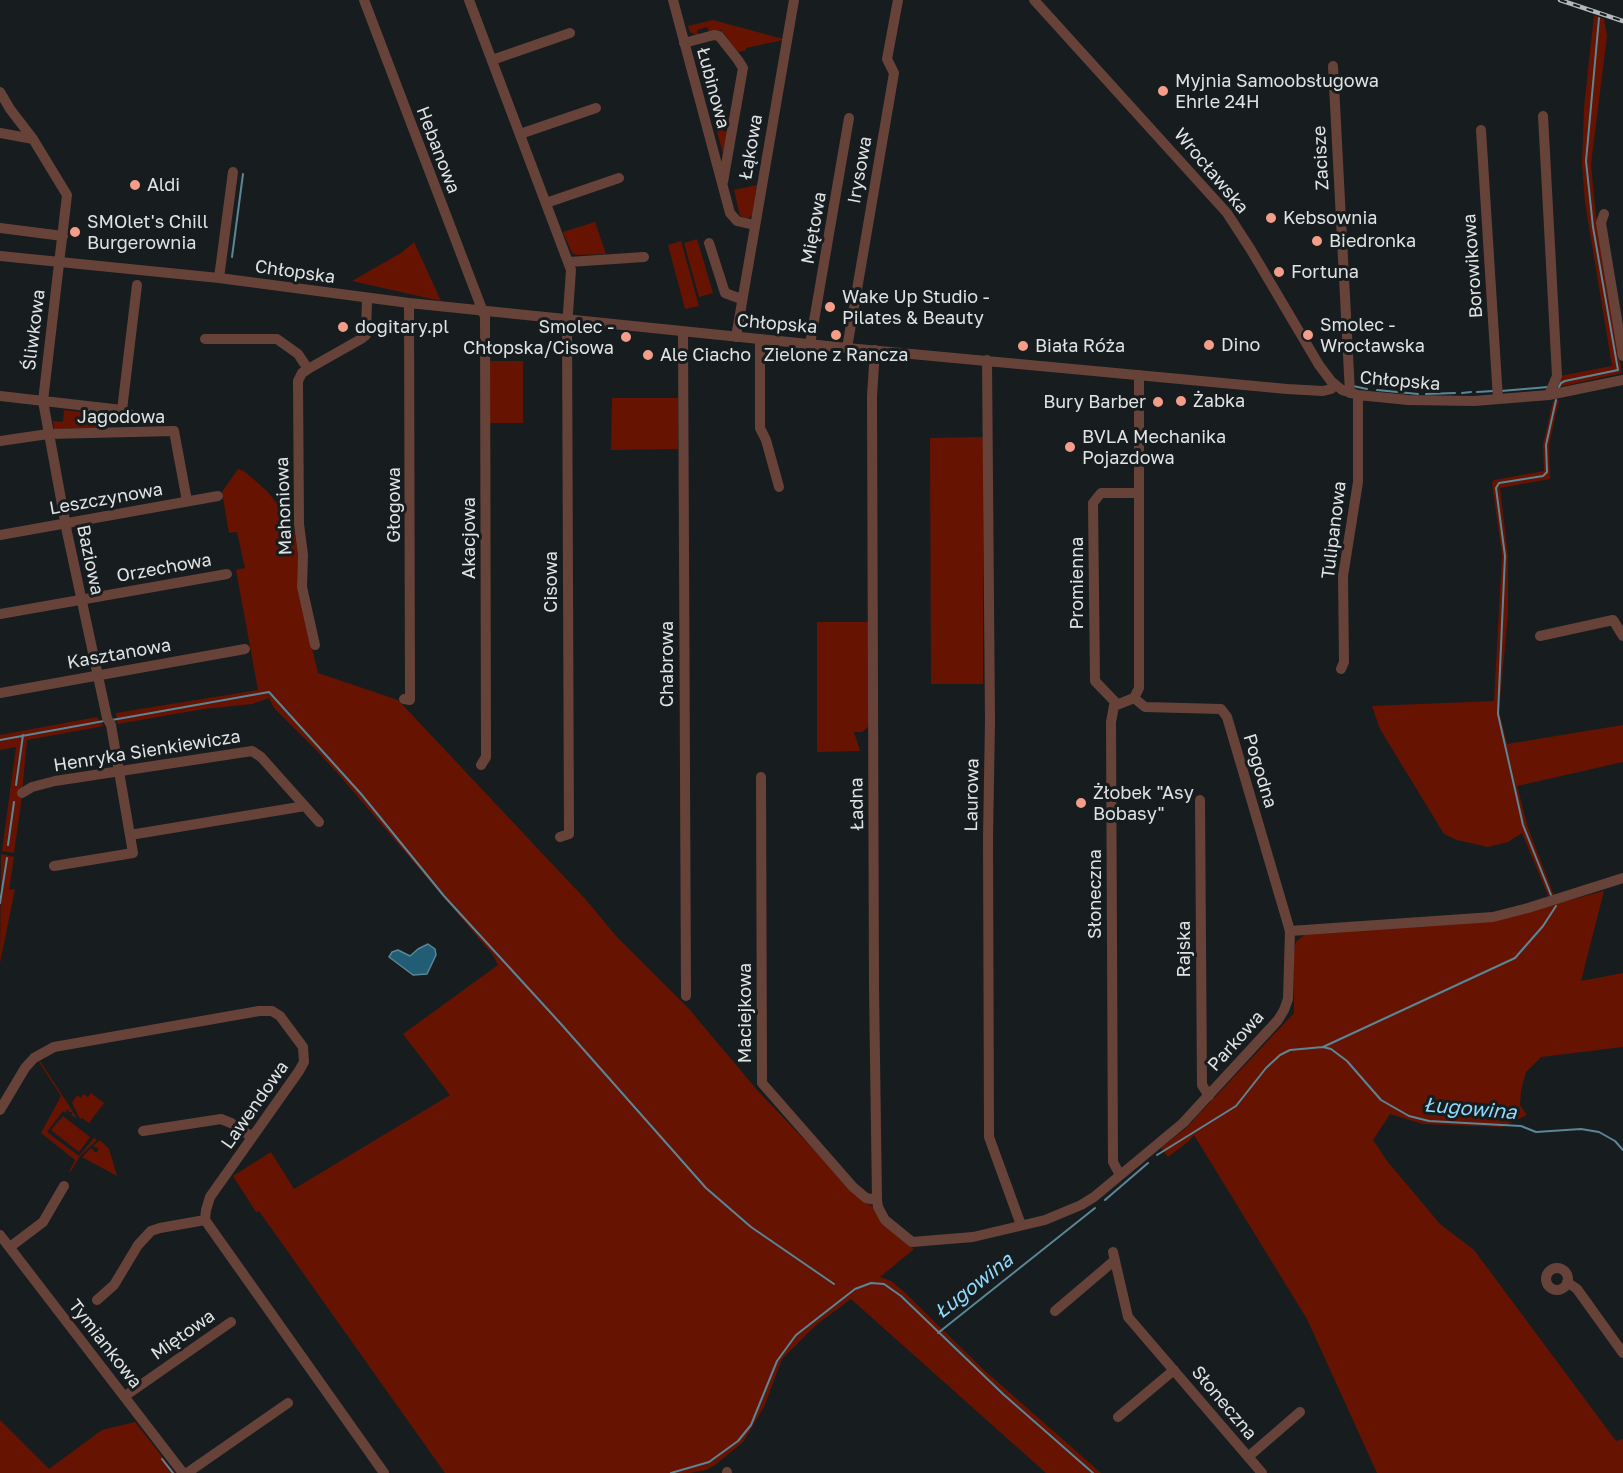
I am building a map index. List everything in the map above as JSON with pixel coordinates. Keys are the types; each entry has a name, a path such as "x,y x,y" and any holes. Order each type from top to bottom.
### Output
{"street":[{"name":"Hebanowa","path":"364,0 483,311"},
{"path":"469,0 569,262 571,270 568,320"},
{"name":"Łubinowa","path":"673,0 732,217 737,221 754,225"},
{"name":"Łąkowa","path":"736,337 794,0"},
{"name":"Irysowa","path":"847,348 894,73 887,59 898,0"},
{"name":"Wrocławska","path":"1034,0 1227,213 1251,249 1313,356 1335,385"},
{"path":"492,60 570,33"},
{"name":"Łubinowa","path":"684,43 714,35 719,36 742,64 736,117 722,185"},
{"name":"Zacisze","path":"1333,66 1354,394"},
{"name":"Śliwkowa","path":"0,92 33,138 67,195 43,401"},
{"path":"520,134 596,108"},
{"path":"1543,116 1557,376 1549,395"},
{"name":"Miętowa","path":"810,344 849,117"},
{"name":"Borowikowa","path":"1481,130 1498,399"},
{"path":"0,133 33,138"},
{"path":"219,278 233,172"},
{"path":"546,203 619,178"},
{"path":"1604,214 1601,223 1623,356"},
{"path":"0,228 63,236"},
{"path":"710,243 724,293 741,300"},
{"name":"Chłopska","path":"0,256 219,278 409,303 683,332 1319,391 1331,389 1335,385 1354,394 1422,400 1498,399 1549,395 1623,380"},
{"path":"569,262 644,257"},
{"path":"122,410 137,285"},
{"path":"205,339 277,339 297,354 308,369 366,335 367,298"},
{"name":"Głogowa","path":"404,699 410,700 409,303"},
{"name":"Akacjowa","path":"481,765 486,757 485,317 483,311"},
{"name":"Cisowa","path":"560,837 569,834 568,320"},
{"name":"Chabrowa","path":"683,332 686,996"},
{"path":"760,339 760,428 766,440 779,487"},
{"name":"Ładna","path":"875,350 872,406 877,1200 885,1220 912,1242"},
{"name":"Laurowa","path":"987,360 990,721 989,1137 1021,1225"},
{"name":"Mahoniowa","path":"308,369 302,373 298,381 299,524 303,555 302,587 315,645"},
{"path":"1117,704 1134,698 1139,688 1139,375"},
{"name":"Tulipanowa","path":"1341,669 1344,662 1343,576 1358,483 1354,394"},
{"path":"0,396 122,410 134,416 162,419"},
{"name":"Baziowa","path":"43,401 65,523 120,771 130,835"},
{"name":"Jagodowa","path":"0,441 48,434 174,432 187,501"},
{"name":"Promienna","path":"1117,704 1095,681 1093,503 1101,493 1139,493"},
{"name":"Leszczynowa","path":"0,535 218,496"},
{"name":"Orzechowa","path":"0,614 228,573"},
{"path":"1540,636 1612,620 1623,636"},
{"name":"Kasztanowa","path":"0,693 244,649"},
{"name":"Pogodna","path":"1134,698 1145,707 1221,709 1225,712 1290,931"},
{"name":"Słoneczna","path":"1117,704 1112,709 1111,722 1111,885 1113,1162 1120,1175"},
{"name":"Henryka Sienkiewicza","path":"22,793 32,787 55,781 252,751 261,757 319,822"},
{"name":"Maciejkowa","path":"762,777 762,1083 853,1187 866,1198 877,1200"},
{"name":"Rajska","path":"1200,800 1202,1085 1209,1096"},
{"path":"54,866 133,853 130,835 304,806"},
{"path":"1290,931 1493,917 1623,878"},
{"name":"Parkowa","path":"912,1242 955,1240 1045,1220 1081,1205 1175,1130 1209,1096 1278,1020 1284,1010 1288,999 1290,931"},
{"name":"Lawendowa","path":"0,1110 25,1068 34,1058 54,1047 259,1011 272,1011 280,1016 301,1042 305,1059 299,1071 210,1197 205,1220"},
{"path":"143,1131 221,1119 252,1137"},
{"path":"10,1247 43,1222 64,1186"},
{"path":"97,1300 114,1285 138,1245 151,1231 205,1220 384,1473"},
{"name":"Tymiankowa","path":"0,1235 185,1473"},
{"name":"Słoneczna","path":"1055,1311 1114,1256 1128,1317 1262,1473"},
{"path":"1568,1282 1577,1289 1623,1353"},
{"name":"Miętowa","path":"125,1396 231,1322"},
{"name":"Słoneczna","path":"1118,1417 1174,1370"},
{"path":"185,1473 288,1403"},
{"name":"Słoneczna","path":"1248,1457 1300,1412"}],"shaded area":[{"path":"1594,15 1604,19 1607,36 1591,164 1595,208 1622,373 1555,388 1560,376 1612,366 1585,202 1582,164 1584,107"},
{"path":"713,20 783,40 746,48 738,52 721,30 710,33 707,27 697,30 698,36 690,32 688,26"},
{"path":"725,105 726,110 724,110 723,117 732,119 732,121 725,120 723,131 729,132 725,160 711,110"},
{"path":"757,185 752,215 748,219 740,216 734,190"},
{"path":"595,222 606,254 577,255 572,253 563,232"},
{"path":"697,239 713,293 699,297 684,243"},
{"path":"681,241 699,306 685,309 668,245"},
{"path":"414,242 441,301 352,281 401,253"},
{"path":"490,361 523,361 523,423 490,423"},
{"path":"612,398 678,398 678,449 611,450"},
{"path":"1559,400 1549,445 1550,479 1500,488 1508,556 1508,614 1499,711 1507,744 1623,725 1623,762 1517,786 1528,828 1555,898 1550,900 1522,833 1508,842 1488,847 1457,840 1444,834 1380,729 1372,706 1494,701 1502,555 1492,483 1494,480 1544,471 1543,445 1553,401"},
{"path":"64,410 97,414 96,428 54,429 53,421 63,422"},
{"path":"983,437 983,684 931,684 930,438"},
{"path":"238,469 244,471 267,491 293,524 298,555 297,587 318,673 398,700 587,901 616,936 689,1009 757,1090 853,1191 875,1209 897,1236 914,1249 880,1277 891,1281 902,1290 985,1371 1101,1473 1046,1473 851,1299 817,1324 782,1359 764,1407 743,1442 706,1470 690,1473 445,1473 259,1211 256,1212 233,1176 271,1152 294,1189 450,1095 403,1034 498,965 493,955 341,777 274,708 269,698 252,704 204,709 117,724 116,713 258,690 236,570 245,568 237,532 229,533 222,492"},
{"path":"817,622 869,622 869,726 862,732 854,732 860,751 817,752"},
{"path":"97,717 104,726 27,740 14,853 2,851 16,747 0,750 0,735"},
{"path":"1,854 14,857 9,890 15,889 0,963"},
{"path":"1604,891 1581,981 1623,973 1623,1047 1541,1057 1526,1072 1521,1090 1520,1105 1527,1115 1502,1127 1423,1124 1390,1114 1373,1140 1387,1161 1440,1224 1474,1250 1616,1441 1623,1439 1623,1473 1377,1473 1307,1319 1194,1135 1168,1157 1161,1148 1186,1128 1294,1013 1294,950 1296,942 1305,934 1492,921"},
{"path":"40,1061 77,1118 71,1115 73,1113 68,1112 68,1109 65,1112 78,1122 63,1111 47,1132 79,1156 94,1138 97,1140 80,1156 69,1172 75,1160 41,1133 61,1096"},
{"path":"91,1093 104,1103 89,1123 80,1119 72,1103 77,1095 81,1098 84,1094 88,1097"},
{"path":"63,1116 90,1137 79,1152 51,1130"},
{"path":"100,1140 109,1149 117,1176 82,1157 91,1148 96,1153 99,1149 93,1146"},
{"path":"0,1420 49,1469 102,1430 135,1422 175,1473 0,1473"}],"water":[{"path":"428,944 435,949 436,955 427,974 413,975 389,957 392,952 398,950 410,956"}],"waterway":[{"path":"1559,387 1565,381 1618,370 1593,227 1586,161 1599,18"},
{"path":"232,257 243,174"},
{"path":"1353,386 1367,389"},
{"path":"1501,391 1548,387"},
{"path":"1377,390 1418,394"},
{"path":"1477,392 1493,391"},
{"path":"1462,393 1471,392"},
{"path":"1426,394 1455,393"},
{"path":"1551,895 1523,825 1498,714 1505,556 1496,488 1499,483 1543,476 1547,472 1546,445 1556,400"},
{"path":"112,720 269,692 362,795 444,896 706,1188 751,1227 834,1284"},
{"path":"0,740 104,721"},
{"path":"16,785 23,735"},
{"path":"8,845 14,802"},
{"path":"0,903 7,858"},
{"path":"1323,1047 1515,958 1543,926 1556,906"},
{"name":"Ługowina","path":"1157,1155 1236,1106 1266,1068 1280,1055 1290,1050 1323,1047 1331,1049 1347,1061 1381,1100 1409,1116 1429,1121 1521,1126 1536,1132 1581,1129 1599,1132 1615,1141 1623,1150"},
{"name":"Ługowina","path":"1105,1200 1148,1163"},
{"name":"Ługowina","path":"938,1333 1095,1208"},
{"name":"Ługowina","path":"671,1473 709,1462 738,1441 751,1425 777,1361 796,1335 855,1289 871,1283 884,1284 901,1296 1003,1394 1093,1473"},
{"path":"162,1459 173,1473"}],"railway":[{"path":"1560,0 1623,21"}],"place":[{"name":"Myjnia Samoobsługowa Ehrle 24H","path":"1163,91"},
{"name":"Aldi","path":"135,185"},
{"name":"Kebsownia","path":"1271,218"},
{"name":"SMOlet's Chill Burgerownia","path":"75,232"},
{"name":"Biedronka","path":"1317,241"},
{"name":"Fortuna","path":"1279,272"},
{"name":"Wake Up Studio - Pilates & Beauty","path":"830,307"},
{"name":"dogitary.pl","path":"343,327"},
{"name":"Zielone z Rancza","path":"836,335"},
{"name":"Smolec - Wrocławska","path":"1308,335"},
{"name":"Smolec - Chłopska/Cisowa","path":"626,337"},
{"name":"Dino","path":"1209,345"},
{"name":"Biała Róża","path":"1023,346"},
{"name":"Ale Ciacho","path":"648,355"},
{"name":"Żabka","path":"1181,401"},
{"name":"Bury Barber","path":"1158,402"},
{"name":"BVLA Mechanika Pojazdowa","path":"1070,447"},
{"name":"Żłobek \"Asy Bobasy\"","path":"1081,803"}]}
